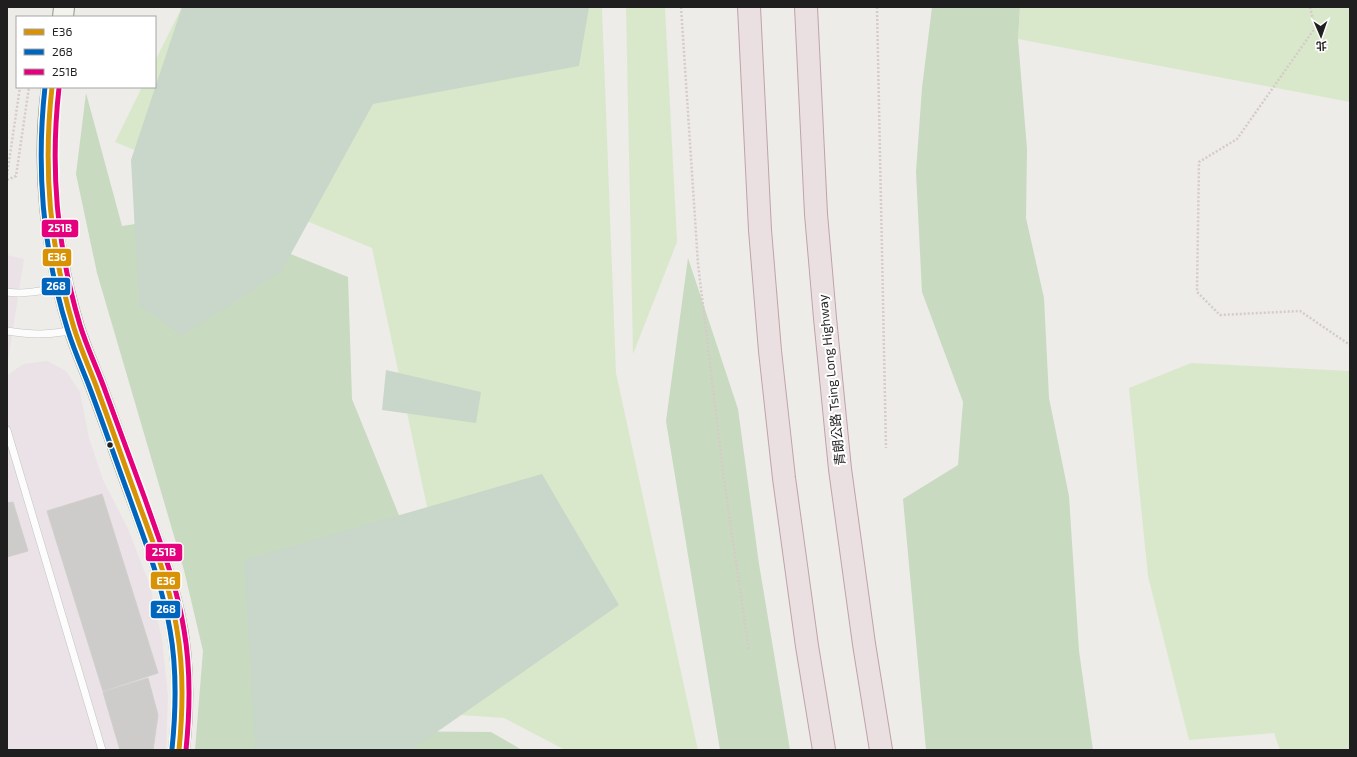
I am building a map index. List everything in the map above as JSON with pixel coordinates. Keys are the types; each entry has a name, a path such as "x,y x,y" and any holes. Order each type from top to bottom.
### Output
{"highway":[{"path":"749,7 760,230 770,351 784,478 807,646 824,750"},
{"name":"青朗公路 Tsing Long Highway","path":"806,7 816,214 840,469 864,644 881,750"}],"main road":[{"path":"52,88 49,126 49,176 52,223 63,286 75,330 150,534 167,586 174,614 178,641 182,695 179,750"}],"lane":[{"path":"7,292 18,294 63,286"},
{"path":"7,331 30,335 50,335 75,330"},
{"path":"7,430 102,750"}],"path":[{"path":"681,7 698,264 723,472 749,651"},
{"path":"877,7 886,448"},
{"path":"1310,7 1315,28 1238,139 1199,162 1196,292 1220,315 1300,312 1350,345"},
{"path":"7,175 20,88"},
{"path":"7,180 16,176 29,88"}],"shaded area":[{"path":"7,255 24,259 7,367"},
{"path":"47,361 66,371 80,392 89,438 103,480 128,529 150,586 162,639 168,696 166,750 7,750 7,375 24,364"}],"green space":[{"path":"182,7 602,7 616,373 698,750 565,750 504,718 389,710 436,549 372,248 115,142 142,88 156,88 156,59"},
{"path":"182,7 589,7 579,66 373,104 281,272 182,336 139,305 131,160"},
{"path":"626,7 665,7 677,242 633,354"},
{"path":"932,7 1020,7 1018,39 1027,149 1026,218 1044,298 1049,398 1069,496 1079,651 1093,750 926,750 903,499 958,465 963,402 922,292 916,172 922,88"},
{"path":"1020,7 1350,7 1350,102 1018,39"},
{"path":"86,93 122,226 193,215 348,277 352,399 411,545 365,731 491,732 522,750 195,750 203,651 184,570 97,273 76,174"},
{"path":"688,258 738,409 759,564 790,750 720,750 666,421"},
{"path":"1191,363 1350,371 1350,750 1280,750 1274,733 1189,740 1148,576 1129,388"},
{"path":"386,370 481,392 476,423 382,410"},
{"path":"542,474 619,605 411,750 255,750 244,560"}],"building":[{"path":"102,494 158,673 103,691 47,511"},
{"path":"13,502 28,551 7,557 7,503"},
{"path":"148,678 158,715 153,750 120,750 103,692"}],"transit line":[{"name":"268","path":"45,88 41,149 47,241 59,301 70,338 153,563 167,613 175,675 172,749"},
{"name":"E36","path":"52,88 48,148 49,178 54,239 59,269 76,335 154,546 170,596 179,645 182,675 179,750"},
{"name":"251B","path":"59,88 56,118 56,178 61,237 66,267 80,325 168,564 181,613 189,675 186,750"}]}
